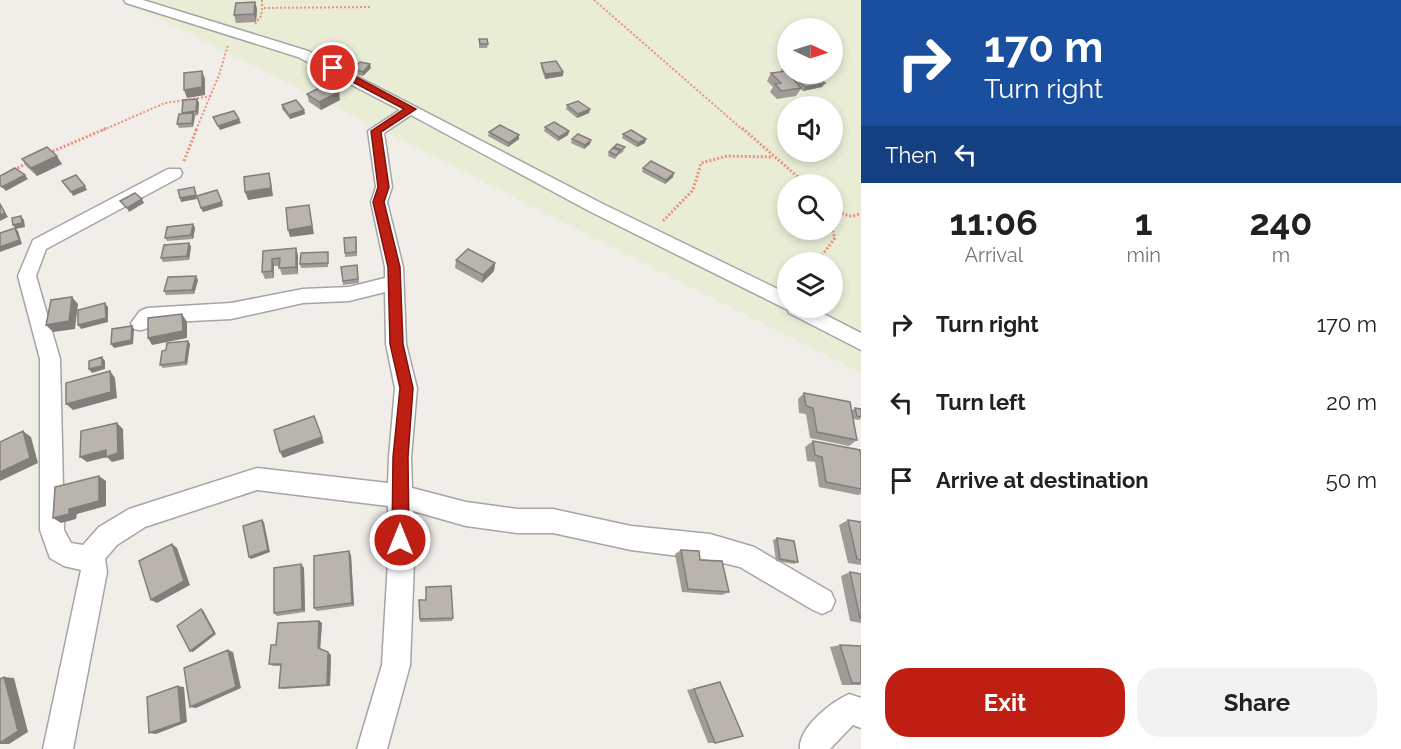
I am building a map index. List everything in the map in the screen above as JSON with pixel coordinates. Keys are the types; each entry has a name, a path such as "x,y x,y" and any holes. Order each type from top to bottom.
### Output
{"street":[{"path":"130,0 303,54 595,207 777,298"},
{"path":"372,749 396,664 400,457 406,388 396,344 396,282 379,202 384,187 376,131 411,109"},
{"path":"58,749 94,564 88,558 62,553 54,543 50,359 27,276 39,245 174,173"},
{"path":"141,323 147,316 231,311 303,296 349,294 396,282"},
{"path":"815,318 861,342"},
{"path":"88,558 108,536 138,517 257,479 400,496 466,514 517,521 553,521 631,538 710,546 745,556 822,601"},
{"path":"815,749 814,741 849,710 861,713"}],"path":[{"path":"232,31 255,24 261,16 262,0"},
{"path":"594,0 794,174"},
{"path":"262,8 372,7"},
{"path":"174,173 181,173 190,140 223,70 229,44 204,23"},
{"path":"44,156 165,103 212,96"},
{"path":"652,235 659,224 697,185 701,163 712,157 722,156 773,156"},
{"path":"8,173 34,160"},
{"path":"843,213 854,217 861,213"}],"green space":[{"path":"123,0 861,0 861,373"}],"building":[{"path":"255,2 254,14 234,15 236,3"},
{"path":"479,39 487,39 488,44 480,44"},
{"path":"556,61 563,72 545,74 541,63"},
{"path":"360,62 370,64 363,72 352,69"},
{"path":"202,71 202,87 184,90 184,73"},
{"path":"327,84 339,92 319,102 307,94"},
{"path":"775,84 798,84 801,88 781,91"},
{"path":"802,84 820,84 806,87"},
{"path":"197,99 196,111 182,113 183,100"},
{"path":"296,100 304,110 289,115 282,105"},
{"path":"578,101 590,109 578,114 567,105"},
{"path":"234,111 239,119 218,126 213,117"},
{"path":"193,113 192,123 177,124 179,114"},
{"path":"554,122 569,131 559,137 545,127"},
{"path":"500,125 519,135 509,143 489,132"},
{"path":"631,130 646,139 638,143 623,134"},
{"path":"578,134 591,140 585,145 572,139"},
{"path":"617,144 625,147 622,150 614,147"},
{"path":"47,147 57,156 31,168 22,159"},
{"path":"613,148 620,151 616,155 609,152"},
{"path":"651,161 674,173 666,180 643,168"},
{"path":"15,168 25,175 2,187 0,176"},
{"path":"269,173 271,188 245,192 244,177"},
{"path":"76,175 85,186 71,192 62,181"},
{"path":"194,187 196,195 180,198 178,190"},
{"path":"217,190 222,202 201,208 197,196"},
{"path":"135,193 142,199 127,208 120,201"},
{"path":"0,204 5,213 0,215"},
{"path":"309,205 312,226 288,230 286,208"},
{"path":"21,216 22,223 13,225 12,218"},
{"path":"193,224 191,235 165,238 167,227"},
{"path":"15,228 19,240 0,247 0,233"},
{"path":"356,237 356,252 345,253 344,238"},
{"path":"189,243 187,256 161,258 164,245"},
{"path":"296,248 296,267 279,268 280,258 272,259 272,271 262,272 263,251"},
{"path":"468,249 495,263 483,275 456,260"},
{"path":"328,252 328,263 300,264 301,253"},
{"path":"357,265 358,279 343,281 341,267"},
{"path":"196,276 192,290 164,291 168,277"},
{"path":"72,297 69,321 46,325 51,300"},
{"path":"105,303 106,318 78,325 78,310"},
{"path":"182,314 183,331 148,338 148,318"},
{"path":"132,326 131,340 111,344 112,329"},
{"path":"188,341 185,362 160,365 162,351 166,350 167,343"},
{"path":"102,357 102,366 89,369 89,361"},
{"path":"110,371 111,392 66,404 66,383"},
{"path":"804,393 850,402 857,440 817,432 813,408 806,406"},
{"path":"855,408 861,409 861,417 857,416"},
{"path":"314,416 322,437 280,452 274,430"},
{"path":"117,423 118,453 106,457 106,450 80,457 81,431"},
{"path":"23,431 30,458 0,472 0,442"},
{"path":"813,441 860,450 861,489 826,482 822,457 815,455"},
{"path":"99,476 99,501 69,509 69,514 53,518 55,487"},
{"path":"262,520 268,550 249,557 243,526"},
{"path":"848,520 861,522 861,560 857,559"},
{"path":"777,538 794,541 798,562 780,559"},
{"path":"172,544 184,581 151,600 139,561"},
{"path":"681,550 699,551 700,560 722,561 729,592 688,589"},
{"path":"349,551 352,603 314,608 314,556"},
{"path":"301,564 302,609 274,613 274,568"},
{"path":"850,572 861,574 861,618 860,618"},
{"path":"451,586 453,618 420,619 419,600 426,600 426,587"},
{"path":"201,609 214,633 190,651 177,626"},
{"path":"319,621 318,648 328,652 327,685 279,688 281,664 269,664 271,645 276,645 278,623"},
{"path":"840,645 861,646 861,683 852,683"},
{"path":"228,650 236,687 190,707 184,668"},
{"path":"4,677 18,731 0,743 0,679"},
{"path":"720,682 743,736 715,743 694,689"},
{"path":"178,686 181,722 149,733 147,697"}],"route":[{"path":"333,68 411,109 376,131 384,187 379,202 394,267 396,344 406,388 400,457 400,540"}]}
